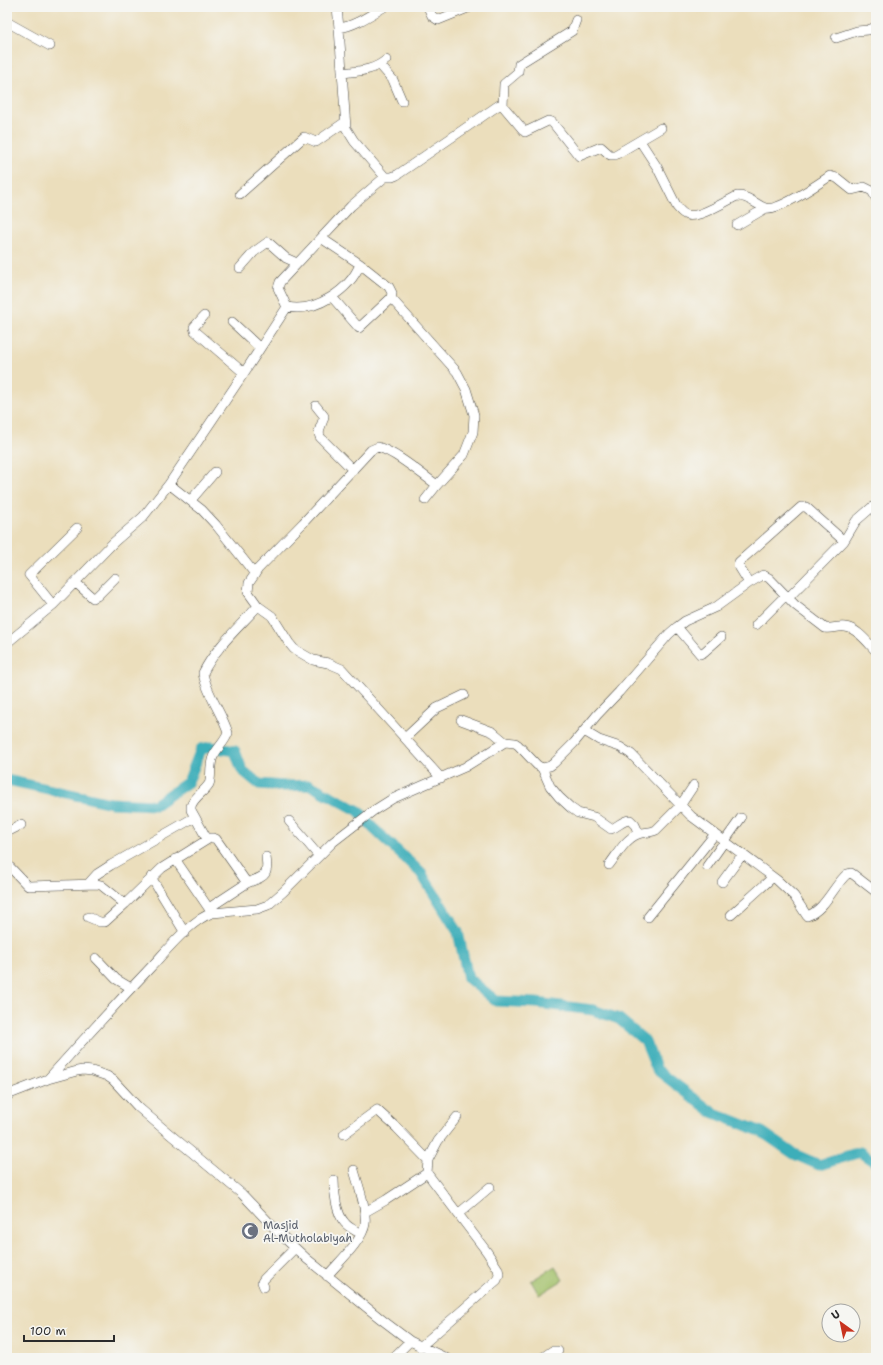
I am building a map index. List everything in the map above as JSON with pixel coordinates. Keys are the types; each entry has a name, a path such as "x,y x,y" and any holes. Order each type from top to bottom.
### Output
{"street":[{"path":"337,7 345,122 348,133 385,176 392,177 397,175 499,105 503,106"},
{"path":"339,28 354,24 384,7"},
{"path":"428,7 432,16 438,20 469,7"},
{"path":"576,20 572,31 519,64 518,72 504,84 503,106 525,132 548,121 552,122 580,156 602,147 610,155 615,155 660,128"},
{"path":"7,22 50,46"},
{"path":"836,38 857,30 868,30 876,27"},
{"path":"342,73 366,71 383,62 394,80 402,101"},
{"path":"240,194 304,137 316,142 345,122"},
{"path":"640,141 680,211 687,215 693,216 737,196 743,196 766,208"},
{"path":"287,307 278,285 351,206 385,176"},
{"path":"737,225 766,208 777,207 808,191 830,176 837,178 852,190 864,187 872,192 876,198"},
{"path":"321,238 360,264 389,287 392,293 391,298 359,328 332,297"},
{"path":"240,268 254,252 268,242 286,258 297,263"},
{"path":"287,307 296,309 311,307 332,297 351,280 360,264"},
{"path":"391,298 461,377 474,415 473,432 464,455 425,500"},
{"path":"7,643 53,605 114,542 135,524 169,484 287,307"},
{"path":"204,316 194,327 195,331 244,373"},
{"path":"232,322 260,348"},
{"path":"316,406 324,416 319,430 320,437 353,470"},
{"path":"437,485 384,449 378,447 372,450 304,523 261,566 248,586 248,592 258,606 272,616 294,649 313,660 328,663 342,669 441,778"},
{"path":"191,500 215,472"},
{"path":"169,484 191,500 216,525 255,574"},
{"path":"756,625 844,541 856,521 871,508 876,506"},
{"path":"749,583 738,565 738,562 800,507 806,507 844,541"},
{"path":"53,605 29,575 77,528"},
{"path":"542,768 550,766 554,763 619,692 669,634 677,627 685,621 716,607 749,583 763,575 766,575 787,596 825,628 848,628 859,634 876,651"},
{"path":"75,582 90,596 95,598 115,578"},
{"path":"207,839 191,806 194,799 211,780 210,767 218,749 227,737 228,733 221,713 207,685 203,673 223,644 258,606"},
{"path":"677,627 700,654 721,637"},
{"path":"404,738 437,708 464,695"},
{"path":"461,720 493,732 505,742 515,743 518,745 537,765 542,768 548,782 559,797 578,813 594,817 611,829 626,820 630,820 635,825 639,834"},
{"path":"584,731 599,740 620,747 631,754 698,823 773,877 794,896 807,916 811,915 825,902 847,874 851,873 876,892"},
{"path":"211,910 257,909 268,905 283,892 318,855 373,811 392,800 465,767 505,742"},
{"path":"609,865 628,841 639,834 656,830 680,806 694,785"},
{"path":"88,884 97,874 195,817"},
{"path":"707,866 741,818"},
{"path":"289,821 318,855"},
{"path":"7,832 21,825"},
{"path":"648,917 715,834"},
{"path":"88,917 100,922 105,922 151,877 175,859 207,839 213,838 216,840 246,883"},
{"path":"722,882 742,855"},
{"path":"48,1079 131,988 196,922 246,883 264,875 267,872 266,857"},
{"path":"175,859 211,910"},
{"path":"7,864 28,886 101,885 125,904"},
{"path":"151,877 185,933"},
{"path":"731,915 773,877"},
{"path":"96,958 116,979 131,988"},
{"path":"7,1095 48,1079 83,1070 92,1071 107,1076 113,1080 143,1112 242,1194 295,1248 328,1276 410,1341 446,1358"},
{"path":"344,1134 377,1110 398,1128 428,1160"},
{"path":"420,1347 496,1280 499,1274 498,1269 487,1252 427,1173 428,1160 438,1141 458,1116"},
{"path":"328,1276 357,1242 365,1225 365,1212 354,1170"},
{"path":"365,1212 427,1173"},
{"path":"334,1180 334,1190 344,1223 361,1234"},
{"path":"458,1214 490,1187"},
{"path":"264,1287 262,1282 264,1279 295,1248"},
{"path":"394,1358 410,1341"},
{"path":"542,1358 552,1351 558,1352"}],"green space":[{"path":"555,1266 563,1280 539,1295 531,1281"}],"waterway":[{"path":"7,780 111,803 155,805 188,782 201,749 211,747 235,751 242,770 259,784 284,786 310,785 359,811 373,828 421,873 458,932 468,978 496,1001 536,1003 593,1010 619,1019 645,1041 657,1070 712,1112 762,1132 794,1154 819,1165 860,1152 876,1163"}],"place":[{"name":"Masjid Al-Mutholabiyah","path":"250,1231"}]}
